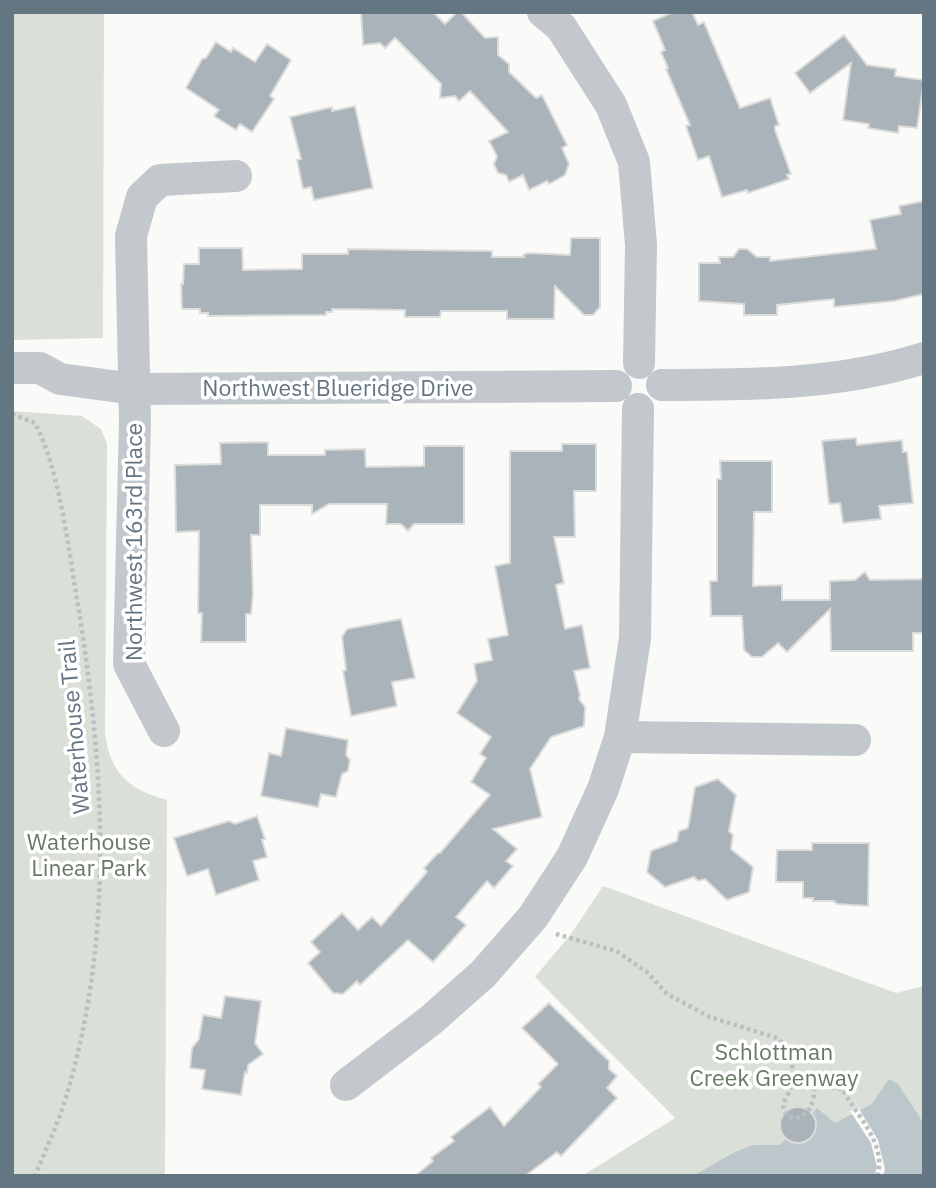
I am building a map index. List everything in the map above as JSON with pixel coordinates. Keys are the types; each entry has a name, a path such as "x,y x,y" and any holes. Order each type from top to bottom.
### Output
{"street":[{"path":"543,12 561,27 611,104 634,162 641,245 639,363"},
{"name":"Northwest 163rd Place","path":"164,731 129,664 135,389 131,236 142,197 160,180 236,176"},
{"path":"662,385 802,382 924,358"},
{"path":"639,363 650,366 662,385 656,400 638,409 622,402 616,386 621,371 631,364 639,363"},
{"name":"Northwest Blueridge Drive","path":"12,368 40,368 60,379 135,389 616,386"},
{"name":"Northwest Blueridge Drive","path":"12,389 40,389 60,379"},
{"path":"346,1084 431,1020 482,974 533,917 572,856 603,789 620,737 635,638 638,409"},
{"path":"620,737 855,740"}],"path":[{"name":"Waterhouse Trail","path":"12,414 35,423 44,440 66,530 85,648 100,785 101,879 92,985 69,1087 35,1176"},
{"path":"533,917 557,934 616,951 647,972 667,994 710,1017 777,1038 785,1045 793,1065 791,1089 784,1098 783,1109 788,1116 794,1119 808,1113 813,1105 815,1086 842,1089 874,1140 881,1166 877,1176"}],"green space":[{"path":"12,12 104,12 103,338 12,340"},
{"name":"Waterhouse Linear Park","path":"12,411 82,416 101,429 107,444 105,733 111,759 124,778 142,791 167,800 165,1176 12,1176"},
{"name":"Schlottman Creek Greenway","path":"603,886 896,993 924,986 924,1176 582,1176 675,1118 535,977 571,934"}],"shaded area":[{"path":"889,1079 898,1084 924,1124 924,1176 693,1176 753,1145 780,1145 817,1108 835,1123 872,1104"}],"pier":[{"path":"858,1107 878,1140 885,1169 883,1176 874,1176 877,1167 871,1143 850,1111"}],"building":[{"path":"361,12 433,12 445,24 457,12 461,12 485,38 498,37 498,55 509,64 509,72 536,98 542,95 567,145 562,148 569,164 565,175 549,184 547,181 529,190 523,175 509,182 506,175 498,173 494,164 497,156 489,141 508,132 470,91 459,101 455,96 440,98 441,84 395,38 385,48 380,43 363,45"},
{"path":"673,12 692,12 698,25 704,22 740,108 770,98 779,125 775,126 775,130 791,174 787,175 789,179 748,193 747,190 722,197 709,156 698,160 686,126 690,125 661,52 665,50 653,21"},
{"path":"844,35 867,65 896,69 895,76 924,80 917,128 899,126 898,133 843,120 851,63 810,93 795,73"},
{"path":"216,42 231,52 233,48 255,62 267,44 291,60 270,96 274,99 252,132 240,124 236,130 214,116 219,110 186,88 202,59 206,58"},
{"path":"355,106 373,188 314,200 311,187 303,189 297,160 301,159 290,117 332,107 332,111"},
{"path":"924,201 924,294 894,301 834,307 834,299 777,305 777,315 744,315 744,304 699,301 699,263 720,263 719,257 733,257 739,249 747,249 757,257 770,257 770,261 876,249 870,220 901,214 899,206"},
{"path":"571,238 600,238 600,307 593,315 584,315 555,286 554,319 507,319 507,311 441,311 440,317 405,317 405,310 332,309 332,312 326,312 326,315 208,316 208,313 200,313 200,309 182,309 181,284 184,264 199,264 199,248 242,248 243,270 302,269 302,254 348,254 348,249 492,251 492,257 524,257 523,255 528,253 570,255"},
{"path":"856,438 857,445 902,440 903,452 907,452 913,503 879,506 881,519 843,523 840,503 829,504 822,441"},
{"path":"268,442 268,455 325,455 325,450 365,449 366,467 424,466 424,446 464,446 464,524 414,524 408,531 401,524 386,524 387,504 329,504 312,514 312,505 260,505 260,535 251,535 253,594 251,614 246,614 246,642 201,642 202,613 198,613 199,531 176,532 175,465 221,464 220,443"},
{"path":"562,444 596,444 596,491 574,491 575,537 554,537 564,583 556,585 565,629 582,625 590,668 574,671 579,699 585,707 584,726 551,737 530,769 542,817 493,829 517,849 506,861 513,866 494,888 487,881 456,917 466,925 433,962 408,940 360,985 357,981 343,994 333,993 308,963 320,952 311,942 342,913 358,930 372,917 381,926 427,872 424,868 490,795 471,782 486,758 480,754 491,737 457,713 477,681 474,664 492,660 488,639 508,635 495,566 510,563 510,451 562,451"},
{"path":"720,461 772,461 772,512 754,512 753,586 782,585 782,600 830,600 830,581 855,580 865,572 870,580 924,579 924,633 913,633 913,651 831,651 830,609 787,652 778,643 762,657 752,657 744,650 742,616 711,616 710,581 717,581 717,479 721,479"},
{"path":"401,619 415,678 392,682 397,706 351,716 343,671 346,670 342,637 347,629"},
{"path":"286,728 348,740 348,771 342,774 336,797 321,794 318,807 261,796 269,753 281,756"},
{"path":"718,779 736,795 729,831 733,835 731,849 753,867 749,892 727,900 705,879 698,881 694,877 665,887 647,872 651,851 677,841 679,831 688,828 695,787"},
{"path":"257,816 265,839 262,840 267,857 253,861 259,880 216,895 208,869 187,876 174,838 229,821 235,824"},
{"path":"812,843 869,843 868,906 813,901 813,898 803,898 803,882 776,882 777,850 812,850"},
{"path":"225,996 261,1001 255,1043 263,1054 248,1065 241,1095 202,1089 205,1070 190,1068 192,1048 199,1039 203,1015 221,1018"},
{"path":"549,1003 609,1061 609,1069 617,1076 607,1088 617,1098 561,1156 557,1152 525,1176 415,1176 433,1161 431,1158 454,1141 451,1137 490,1107 504,1126 541,1087 538,1084 558,1064 522,1028"},
{"path":"798,1107 810,1113 816,1125 810,1137 798,1143 786,1137 780,1125 786,1113"}]}
